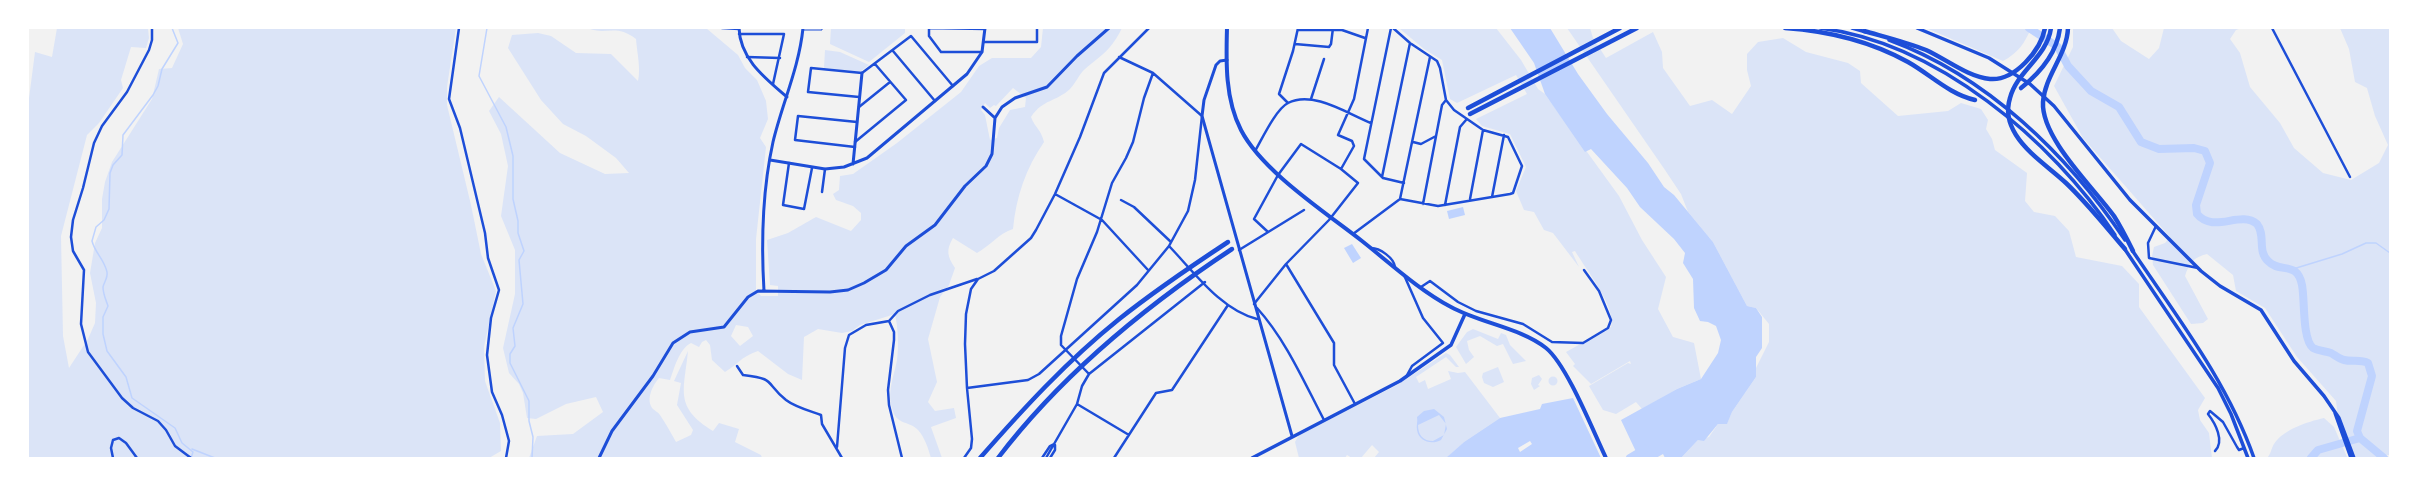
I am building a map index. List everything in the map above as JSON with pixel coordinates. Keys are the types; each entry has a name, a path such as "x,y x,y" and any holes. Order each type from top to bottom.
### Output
{"highway":[{"path":"1227,28 1227,60 1232,108 1241,130 1255,151 1278,175 1404,275 1441,301 1465,314 1540,344 1554,355 1567,376 1606,458"},
{"path":"1468,108 1620,28"},
{"path":"1470,114 1636,28"},
{"path":"1785,28 1828,33 1867,44 1910,64 1950,90 1975,100"},
{"path":"1864,31 1915,46 1979,77 1993,79 2005,77 2018,69 2032,54 2041,40 2045,28"},
{"path":"2051,28 2042,52 2019,79 2012,92 2008,115 2013,130 2023,144 2083,200 2125,249"},
{"path":"2022,88 2037,73 2050,55 2060,28"},
{"path":"2068,28 2064,49 2047,84 2043,108 2049,131 2115,218 2133,251"},
{"path":"980,458 1034,398 1096,339 1148,298 1228,242"},
{"path":"998,458 1041,406 1102,347 1170,291 1232,249"}],"main road":[{"path":"1820,28 1853,34 1891,47 1935,68 1976,94 2015,124 2058,164 2097,209 2215,384 2231,414 2248,458"},
{"path":"1852,28 1893,41 1928,58 1970,83 2003,106 2040,138 2068,166 2099,202 2223,386 2238,416 2254,458"},
{"path":"1917,28 1994,60 2030,84 2054,106 2107,173 2156,226 2198,268 2220,286 2262,310 2294,361 2324,396 2339,418 2354,458"},
{"path":"1252,458 1406,377 1451,345 1465,314"},
{"path":"2335,412 2351,458"}],"street":[{"path":"152,28 152,40 149,50 127,92 106,120 94,143 72,230 73,251 83,266 85,274 82,333 88,352 117,392 133,408 158,421 166,430 174,446 191,458"},
{"path":"459,28 449,99 460,128 485,233 488,258 499,290 491,318 487,355 492,392 502,415 509,441 506,458"},
{"path":"722,28 739,28 747,57 787,97"},
{"path":"770,160 825,169 853,164 867,158 953,86 972,68 982,52 985,29 928,28 929,36 941,52 982,52"},
{"path":"984,42 1037,42 1037,28"},
{"path":"599,458 612,431 653,376 673,343 690,332 724,327 748,297 758,291 830,292 848,290 864,283 886,270 906,246 935,225 965,186 986,166 992,154 995,118 1002,107 1010,101 1047,87 1077,56 1109,28"},
{"path":"837,447 847,338 861,327 889,322 898,311 930,295 994,271 1030,238 1055,194 1080,137 1101,79 1119,56 1149,28"},
{"path":"1341,168 1354,146 1352,141 1338,135 1354,99 1368,28"},
{"path":"1400,199 1423,204 1445,205 1470,199 1513,193 1522,168 1514,145 1508,136 1483,130 1466,120 1446,100 1440,68 1437,61 1410,43 1392,28 1371,123 1365,161 1388,181 1404,183"},
{"path":"2272,28 2350,177"},
{"path":"764,291 761,234 770,160 797,65 803,29"},
{"path":"1288,103 1279,94 1295,44 1298,29 1342,30 1366,38"},
{"path":"1295,44 1329,47 1331,44 1333,29"},
{"path":"740,34 784,34 780,58 773,84"},
{"path":"859,97 808,92 811,68 862,74 911,36 953,86"},
{"path":"1382,177 1410,43"},
{"path":"893,51 935,101"},
{"path":"1119,56 1153,73 1202,116 1292,436"},
{"path":"747,57 780,58"},
{"path":"1353,234 1400,199 1430,57"},
{"path":"1311,99 1324,59"},
{"path":"967,388 1035,378 1137,284 1169,246 1188,211 1195,180 1204,100 1216,65 1220,61 1227,60"},
{"path":"855,142 906,100 875,64"},
{"path":"1088,373 1061,345 1060,336 1078,279 1102,220 1112,183 1126,158 1132,142 1145,93 1153,73"},
{"path":"853,164 862,74"},
{"path":"858,108 890,82"},
{"path":"1255,151 1276,116 1288,103 1311,99 1371,123"},
{"path":"1423,204 1442,105 1446,100"},
{"path":"983,106 995,118"},
{"path":"855,147 795,140 798,116 857,122"},
{"path":"1445,205 1460,127 1466,120"},
{"path":"1470,199 1483,130"},
{"path":"1492,196 1504,135"},
{"path":"1413,142 1421,144 1436,136"},
{"path":"1254,305 1286,264 1331,217 1358,183 1341,168 1300,144 1278,175 1254,219 1268,232"},
{"path":"789,164 783,205 804,209 812,168"},
{"path":"822,192 825,169"},
{"path":"1055,194 1102,220 1148,270"},
{"path":"1121,200 1134,207 1172,242"},
{"path":"1297,209 1300,213"},
{"path":"1239,250 1304,210"},
{"path":"1284,216 1287,221"},
{"path":"2156,226 2148,244 2149,258 2198,268"},
{"path":"1169,246 1228,305 1243,315 1258,319"},
{"path":"1286,264 1334,343 1334,365 1355,405"},
{"path":"1421,287 1430,281 1458,302 1476,311 1523,324 1552,342 1583,343 1608,328 1611,320 1599,291 1584,270"},
{"path":"1404,275 1423,318 1443,343 1412,366 1406,377"},
{"path":"964,458 971,448 972,439 967,388 966,314 971,289 978,278"},
{"path":"1046,458 1077,404 1082,386 1088,373 1204,282"},
{"path":"1114,458 1156,393 1172,390 1228,305"},
{"path":"1254,305 1266,316 1294,362 1324,420"},
{"path":"889,322 894,332 888,390 889,405 902,458"},
{"path":"737,366 743,374 757,375 771,382 791,403 820,415 822,424 837,447 842,458"},
{"path":"1077,404 1129,435"},
{"path":"2215,451 2218,445 2218,432 2214,420 2208,414 2210,411 2223,422 2237,448 2239,450 2244,448"},
{"path":"113,458 112,444 114,440 119,438 126,442 137,458"},
{"path":"1042,458 1050,446 1054,444"},
{"path":"1050,458 1055,450 1054,444"}],"lane":[{"path":"803,29 822,30 822,28"}],"shaded area":[{"path":"57,28 148,28 149,38 146,48 131,47 121,80 123,88 99,123 87,135 61,236 63,336 69,368 88,339 95,323 96,303 90,273 95,243 102,228 102,199 105,182 112,162 152,99 159,69 172,68 183,44 178,28 456,28 447,87 447,105 481,254 496,291 484,347 485,381 500,423 501,451 489,458 28,458 28,106 35,52 52,57"},
{"path":"588,28 706,28 738,55 745,68 757,80 766,101 768,119 760,138 766,147 756,239 756,290 761,296 778,296 778,286 770,285 767,240 788,233 816,217 851,231 861,220 861,213 853,206 836,200 833,194 839,190 840,176 853,174 897,143 961,92 979,66 992,58 1031,58 1041,47 1043,28 1122,28 1110,47 1083,71 1070,89 1040,107 1031,117 1044,142 1032,162 1019,194 1013,229 1003,233 977,253 953,238 949,246 948,253 955,268 949,285 940,297 928,339 937,382 928,402 935,411 954,408 956,418 931,427 942,458 931,458 924,440 918,430 915,427 897,419 893,411 890,391 897,360 898,348 895,314 860,325 852,331 842,333 818,329 804,337 802,380 788,374 758,351 743,358 725,372 712,360 710,345 706,340 702,342 699,347 691,343 683,350 670,380 659,378 654,385 650,397 653,409 660,415 676,442 691,435 693,430 677,405 681,383 674,381 688,351 684,397 692,414 713,431 719,423 739,429 735,442 761,455 762,458 529,458 537,436 573,434 603,412 596,397 566,404 536,419 527,418 523,393 519,384 509,373 503,348 515,294 515,250 501,216 508,166 501,134 489,111 499,97 560,153 605,174 629,173 616,158 586,136 563,124 541,100 508,48 512,35 538,33 551,36 576,53 611,54 638,81 639,66 636,39 629,34 622,32 594,30","holes":["1013,88 1026,98 1025,107 1010,110 999,128 997,138 990,140 985,115 981,110 985,103 990,108 994,105 996,106","736,325 748,327 753,336 740,346 731,336"]},
{"path":"831,28 905,28 905,33 869,62 830,44"},
{"path":"1399,28 1496,28 1521,60 1538,89 1545,94 1619,196 1642,240 1666,277 1658,309 1673,337 1694,343 1701,379 1677,389 1642,409 1636,402 1616,414 1603,410 1589,386 1628,363 1631,364 1630,361 1591,384 1573,366 1575,364 1566,352 1611,327 1612,319 1605,299 1575,251 1572,252 1579,267 1553,233 1544,230 1534,212 1524,210 1516,191 1526,167 1510,134 1482,126 1476,119 1527,94 1516,75 1457,103 1450,99 1442,60 1424,49"},
{"path":"1567,28 1590,28 1593,38 1606,58 1653,32 1662,52 1663,68 1690,106 1712,100 1732,114 1751,86 1747,70 1747,54 1758,42 1783,38 1806,52 1848,63 1860,71 1861,83 1898,116 1948,111 1961,103 1981,109 1988,120 1986,129 1992,139 1995,150 2027,173 2025,201 2034,212 2055,216 2069,231 2076,257 2122,266 2139,284 2139,307 2205,398 2198,410 2200,420 2209,433 2212,458 1681,458 1698,440 1709,437 1718,424 1727,423 1732,412 1756,377 1756,368 1769,342 1769,324 1756,308 1747,306 1713,242 1688,212 1681,194"},
{"path":"1926,28 2031,28 2020,47 2013,55 2003,61"},
{"path":"2073,28 2112,28 2121,41 2149,59 2159,48 2164,28 2242,28 2236,30 2230,39 2240,53 2250,87 2280,123 2294,148 2323,173 2351,180 2379,163 2388,145 2375,116 2367,88 2355,82 2349,49 2340,28 2390,28 2390,455 2384,455 2384,458 2354,458 2339,425 2336,401 2297,357 2265,308 2236,291 2233,275 2207,254 2193,261 2185,276 2208,319 2203,323 2191,324 2153,265 2152,256 2154,247 2165,243 2170,237 2083,138 2054,86 2073,47"},
{"path":"825,50 840,52 869,65 860,72 824,68"},
{"path":"1473,329 1498,339 1501,333 1506,335 1510,345 1526,361 1513,364 1503,344 1497,346 1480,336 1467,341 1469,350 1474,357 1466,364 1456,347 1467,332"},
{"path":"1446,353 1450,355 1459,367 1456,367 1446,357 1416,377 1419,383 1425,380 1428,389 1451,379 1448,371 1458,373 1465,372 1500,418 1464,442 1447,458 1374,458 1379,452 1372,445 1361,458 1352,458 1347,455 1345,458 1299,458 1295,442 1299,435 1397,385"},
{"path":"1498,367 1504,382 1493,387 1484,383 1482,377 1483,373"},
{"path":"1539,375 1542,379 1538,385 1540,386 1534,390 1531,384 1532,378"},
{"path":"1553,376 1558,381 1553,386 1548,381"},
{"path":"2324,418 2334,427 2347,457 2267,458 2274,444 2284,434 2303,424"}],"water":[{"path":"1510,28 1550,28 1578,74 1607,114 1648,163 1664,187 1674,195 1713,242 1747,306 1756,308 1762,317 1762,348 1756,357 1756,377 1732,412 1727,424 1718,424 1704,441 1698,440 1681,458 1665,458 1663,454 1656,458 1639,458 1621,420 1677,389 1701,379 1718,353 1721,340 1716,326 1708,322 1700,321 1694,308 1693,279 1683,263 1685,253 1674,239 1640,207 1627,188 1591,149 1585,152 1545,94 1534,63"},
{"path":"1463,207 1465,215 1449,219 1447,211"},
{"path":"1352,244 1361,258 1353,263 1344,248"},
{"path":"1573,398 1601,458 1446,458 1464,442 1500,418 1540,409 1542,404"},
{"path":"1434,409 1444,417 1446,424 1439,415 1418,425 1420,434 1424,439 1429,441 1433,441 1444,435 1441,440 1434,442 1426,441 1423,440 1418,434 1417,417 1424,411"}],"pier":[{"path":"1530,441 1532,444 1520,452 1518,448"}],"waterway":[{"path":"172,28 178,43 162,69 158,86 153,95 123,135 122,155 113,165 110,173 109,209 104,220 96,227 92,241 104,263 107,272 103,287 108,306 103,317 103,334 107,351 126,377 132,398 175,428 182,443 193,452 191,458"},
{"path":"487,28 479,76 506,127 513,156 513,199 518,221 518,233 524,251 519,260 523,304 513,328 515,346 510,354 510,363 529,401 529,421 533,437 532,458"},
{"path":"2029,28 2058,47 2068,66 2091,91 2119,107 2141,142 2159,149 2194,148 2205,151 2210,163 2196,205 2197,214 2204,220 2211,222 2243,219 2250,220 2257,224 2260,228 2263,253 2268,261 2278,267 2288,268 2300,277 2303,292 2305,328 2309,343 2313,348 2331,353 2344,360 2362,361 2368,363 2372,376 2357,431 2360,438 2384,458"},
{"path":"2293,269 2342,254 2366,243 2376,243 2390,253"},
{"path":"2311,458 2318,450 2360,438"},
{"path":"192,449 215,458"},
{"path":"1630,458 1645,449"}]}
